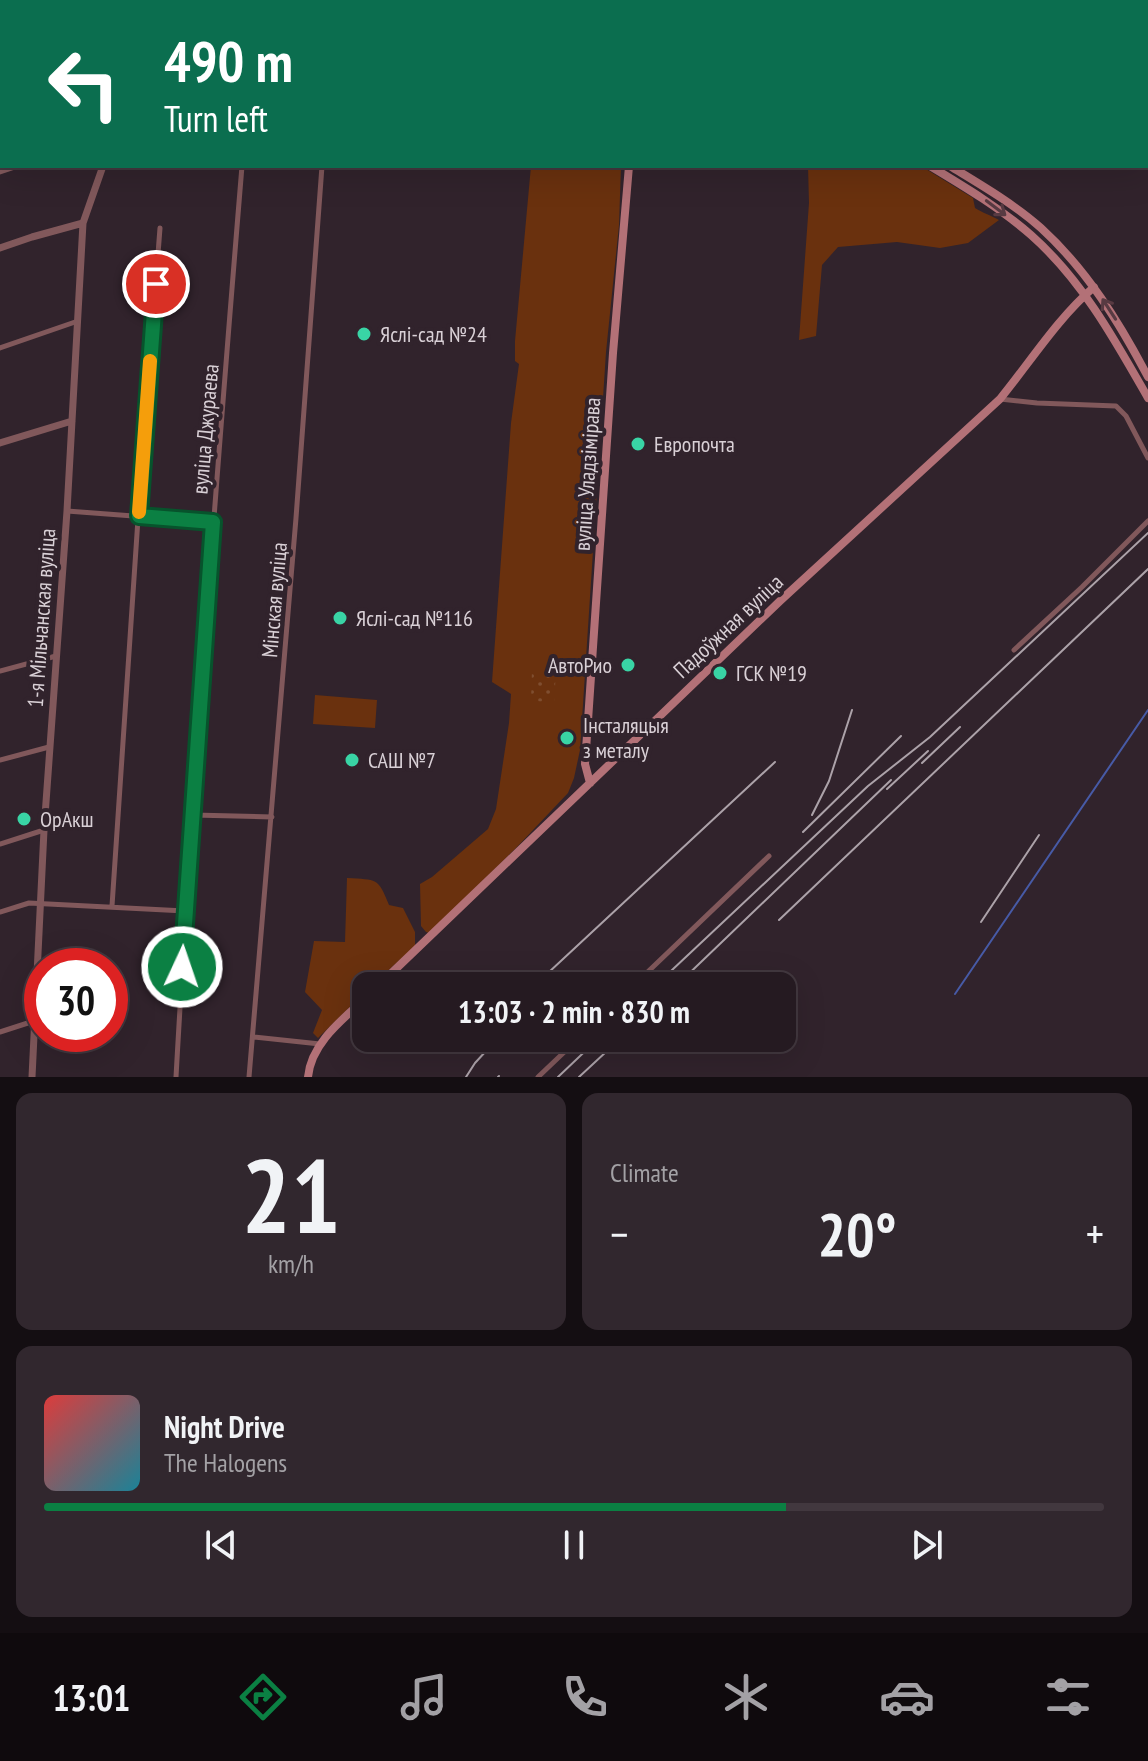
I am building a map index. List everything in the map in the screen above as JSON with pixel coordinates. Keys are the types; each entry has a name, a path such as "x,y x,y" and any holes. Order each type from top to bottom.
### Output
{"main road":[{"name":"вуліца Уладзімірава","path":"590,783 585,764 613,347 629,168"},
{"path":"933,168 995,206 1031,235 1062,266 1106,326 1148,398"},
{"path":"953,168 1040,227 1094,287 1119,324 1148,377"},
{"name":"Падоўжная вуліца","path":"393,972 781,600 1000,399 1057,323 1094,287"},
{"path":"308,1077 320,1044 352,1012"}],"street":[{"name":"1-я Мільчанская вуліца","path":"38,948 83,223 102,168"},
{"name":"вуліца Джураева","path":"176,1077 213,522 242,168"},
{"name":"Мінская вуліца","path":"249,1077 300,476 322,168"},
{"path":"0,248 83,223"},
{"path":"112,906 160,228"},
{"path":"0,348 78,321"},
{"path":"1000,399 1116,406 1126,416 1148,458"},
{"path":"0,443 72,421"},
{"path":"67,511 213,522"},
{"path":"1014,650 1148,521"},
{"path":"0,671 56,656"},
{"path":"0,760 49,747"},
{"path":"193,815 272,817"},
{"path":"0,844 44,830"},
{"path":"648,972 769,856"},
{"path":"0,912 29,903 185,911"},
{"path":"0,1032 24,1024"},
{"path":"254,1037 320,1044"},
{"name":"1-я Мільчанская вуліца","path":"32,1077 33,1052"},
{"path":"538,1077 564,1052"}],"shaded area":[{"path":"531,168 621,168 580,750 574,778 568,793 429,933 421,926 420,884 488,829 496,809 509,723 511,694 492,682 511,423 519,364 515,361"},
{"path":"808,168 924,168 973,198 975,208 999,220 968,243 940,248 897,242 838,247 822,265 816,336 799,340 809,203"},
{"path":"532,670 556,671 554,702 531,701"},
{"path":"315,695 377,700 375,728 313,724"},
{"path":"347,878 365,879 379,885 389,905 403,908 415,932 415,946 386,972 352,972 352,1005 318,1038 313,1033 322,1010 305,992 314,941 345,942"}],"waterway":[{"path":"955,994 1148,710"}],"railway":[{"path":"670,972 868,786 930,737 1148,533"},
{"path":"779,920 1148,569"},
{"path":"812,815 829,781 852,710"},
{"path":"922,763 960,727"},
{"path":"803,832 901,736"},
{"path":"887,789 928,751"},
{"path":"549,972 775,762"},
{"path":"691,972 891,780"},
{"path":"981,922 1039,835"},
{"path":"466,1077 485,1052"},
{"path":"558,1077 584,1052"},
{"path":"579,1077 606,1052"}],"slow traffic":[{"path":"139,512 150,361"}],"place":[{"name":"Яслі-сад №24","path":"364,334"},
{"name":"Европочта","path":"638,444"},
{"name":"Яслі-сад №116","path":"340,618"},
{"name":"АвтоРио","path":"628,665"},
{"name":"ГСК №19","path":"720,673"},
{"name":"Інсталяцыя з металу","path":"567,738"},
{"name":"САШ №7","path":"352,760"},
{"name":"ОрАкш","path":"24,819"}],"route":[{"path":"156,284 139,516 213,522 182,967"}]}
